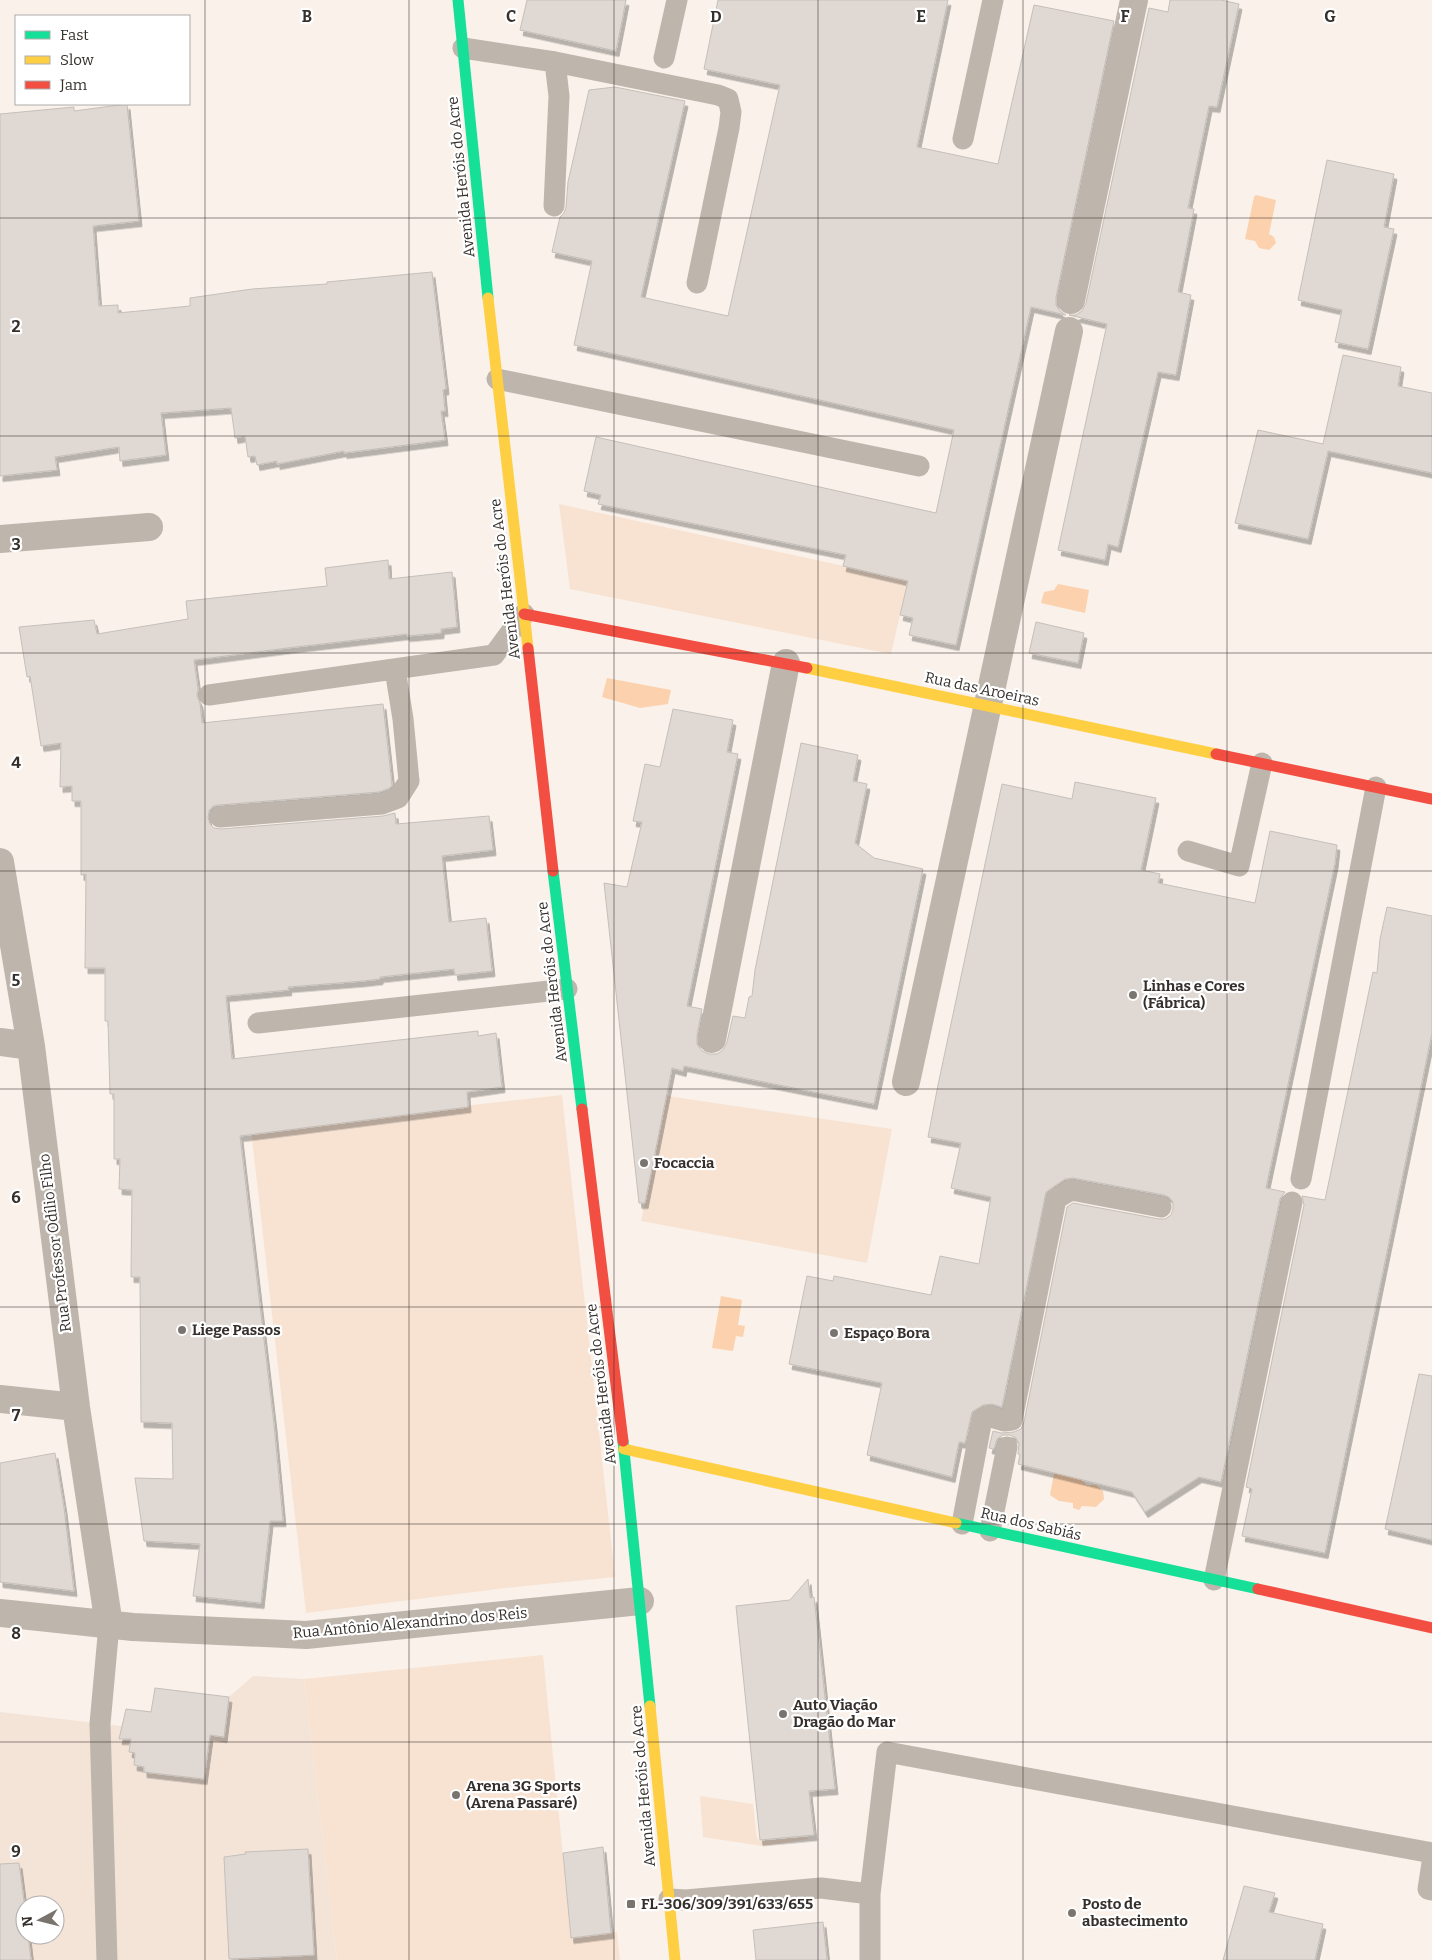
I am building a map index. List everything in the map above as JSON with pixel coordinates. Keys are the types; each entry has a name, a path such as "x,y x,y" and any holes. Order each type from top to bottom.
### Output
{"street":[{"name":"Avenida Heróis do Acre","path":"458,0 497,379 567,989 624,1449 675,1960"},
{"path":"1071,300 1134,0"},
{"path":"906,1082 1069,331"},
{"path":"0,539 150,527"},
{"name":"Rua das Aroeiras","path":"524,614 786,663 1432,799"},
{"path":"712,1039 786,663"},
{"name":"Rua Professor Odílio Filho","path":"0,862 31,1046 76,1407 109,1625"},
{"path":"0,1042 31,1046"},
{"path":"0,1399 76,1407"},
{"name":"Rua dos Sabiás","path":"624,1449 1432,1628"},
{"name":"Rua Antônio Alexandrino dos Reis","path":"0,1613 133,1627 306,1635 640,1601"}],"lane":[{"path":"664,58 677,0"},
{"path":"963,139 993,0"},
{"path":"463,48 555,62 718,95 728,99 731,112 729,128 697,283"},
{"path":"554,206 559,96 555,62"},
{"path":"497,379 919,466"},
{"path":"209,695 494,655 524,614"},
{"path":"220,817 382,804 398,798 409,781 403,719 395,669"},
{"path":"1188,851 1239,866 1262,763"},
{"path":"1300,1179 1376,787"},
{"path":"258,1024 567,989"},
{"path":"962,1524 982,1418 988,1416 1004,1421 1012,1420 1056,1199 1071,1190 1162,1207"},
{"path":"1214,1580 1292,1202"},
{"path":"990,1531 1007,1447"},
{"path":"970,1482 998,1488"},
{"path":"107,1960 100,1724 109,1625"},
{"path":"870,1960 870,1894 887,1752 1432,1853"},
{"path":"1432,1863 1428,1889 1432,1890"},
{"path":"668,1899 686,1900 821,1888 870,1894"}],"shaded area":[{"path":"1256,195 1276,200 1269,234 1274,237 1276,243 1269,250 1259,248 1255,241 1245,239"},
{"path":"559,504 908,580 891,654 570,589"},
{"path":"1058,584 1089,590 1085,613 1041,603 1044,592 1054,590"},
{"path":"607,678 671,690 668,704 640,708 602,697"},
{"path":"562,1095 615,1577 515,1587 306,1613 251,1130"},
{"path":"667,1096 892,1129 867,1263 641,1221"},
{"path":"721,1296 742,1300 738,1325 745,1326 743,1337 736,1336 733,1351 712,1348"},
{"path":"1057,1458 1087,1485 1096,1485 1103,1491 1104,1499 1096,1507 1082,1506 1079,1510 1073,1508 1073,1503 1059,1501 1050,1495"},
{"path":"543,1655 571,1937 617,1932 620,1960 337,1960 304,1679"},
{"path":"253,1676 304,1679 337,1960 0,1960 0,1712 122,1726 129,1709 151,1711 155,1688 229,1697"},
{"path":"700,1796 753,1804 757,1838 761,1841 808,1837 809,1839 762,1846 703,1837"}],"building":[{"path":"527,0 626,0 616,51 520,30"},
{"path":"718,0 948,0 917,147 998,164 1034,5 1114,21 1056,297 1056,305 1066,315 1031,307 956,645 909,635 913,618 900,615 908,581 843,566 846,555 598,504 601,495 584,491 596,437 936,513 954,430 574,345 592,261 552,252 560,217 566,207 568,182 589,90 615,87 685,101 641,297 728,316 780,85 704,69"},
{"path":"1170,0 1221,0 1239,4 1217,107 1209,106 1188,208 1194,209 1178,292 1191,295 1176,375 1158,372 1118,547 1108,544 1105,560 1058,550 1107,324 1069,315 1076,315 1082,311 1086,303 1149,8 1168,12"},
{"path":"127,105 139,221 93,226 99,306 118,305 118,313 190,306 190,298 252,289 327,284 327,282 432,272 446,389 443,390 445,411 441,411 445,440 344,453 344,451 277,464 277,461 257,465 255,456 248,457 245,436 235,438 231,408 161,413 166,455 120,461 119,447 55,457 57,470 0,476 0,114 74,107 74,111"},
{"path":"1327,160 1394,174 1384,227 1394,229 1368,349 1335,342 1342,310 1298,300"},
{"path":"1343,355 1401,367 1398,386 1432,393 1432,473 1328,451 1308,539 1235,523 1258,430 1323,444"},
{"path":"388,560 389,579 452,572 457,627 441,629 441,633 407,636 407,634 194,660 198,689 197,696 200,703 202,723 383,704 392,785 390,788 379,792 219,805 213,806 209,811 208,818 214,828 221,829 383,816 395,813 396,824 489,816 493,850 442,856 449,922 486,918 492,971 455,975 454,969 380,977 380,979 363,981 288,987 289,990 226,996 232,1059 478,1031 478,1036 496,1033 502,1087 467,1092 468,1107 240,1136 274,1425 283,1521 270,1521 261,1603 193,1596 200,1544 144,1541 135,1478 173,1479 172,1423 141,1422 140,1277 131,1277 132,1190 119,1189 120,1159 114,1159 114,1094 110,1094 108,1021 105,1021 105,968 85,968 86,874 81,875 81,801 72,801 72,786 60,787 61,743 41,746 30,676 27,677 19,627 94,620 97,634 188,619 186,601 327,586 325,568"},
{"path":"1036,622 1084,633 1078,663 1029,653"},
{"path":"673,709 733,720 727,752 738,754 687,1006 702,1009 697,1044 702,1051 709,1054 717,1054 723,1050 727,1042 733,1016 745,1018 749,997 752,996 755,970 801,743 858,755 853,781 867,784 855,843 874,858 923,869 874,1104 684,1066 683,1071 672,1068 645,1203 639,1203 604,883 627,887 642,822 633,821 645,764 660,767"},
{"path":"1075,782 1156,798 1141,870 1160,874 1158,883 1255,903 1270,831 1337,845 1335,863 1266,1188 1285,1192 1280,1199 1221,1482 1199,1477 1145,1512 1132,1492 1018,1464 1020,1455 1018,1454 1019,1444 1016,1438 1010,1435 1003,1435 997,1439 994,1449 989,1448 993,1431 1001,1433 1014,1432 1021,1429 1024,1422 1067,1207 1073,1203 1165,1219 1171,1215 1173,1209 1173,1202 1169,1197 1073,1178 1065,1179 1046,1192 1002,1407 992,1404 983,1405 972,1412 965,1443 959,1442 952,1477 867,1455 882,1383 789,1364 807,1276 833,1281 834,1276 931,1295 940,1256 979,1264 991,1197 951,1188 961,1143 928,1137 938,1085 1002,784 1072,799"},
{"path":"1387,907 1432,916 1432,1033 1325,1553 1242,1536 1252,1489 1246,1487 1304,1205 1302,1196 1325,1200 1373,972 1377,973 1380,939"},
{"path":"1419,1374 1432,1376 1432,1540 1385,1529"},
{"path":"55,1453 74,1591 0,1582 0,1463"},
{"path":"808,1579 810,1598 814,1597 835,1789 809,1791 814,1835 760,1840 736,1606 790,1600"},
{"path":"155,1688 229,1697 224,1737 210,1735 204,1779 144,1772 144,1767 134,1765 135,1753 129,1752 131,1739 119,1739 126,1709 151,1712"},
{"path":"603,1847 611,1933 571,1938 563,1853"},
{"path":"308,1849 314,1955 229,1959 224,1857 246,1854 245,1852"},
{"path":"19,1863 23,1895 15,1895 15,1945 29,1945 31,1960 0,1960 0,1864"},
{"path":"1244,1886 1275,1893 1269,1912 1323,1924 1315,1960 1223,1960"},
{"path":"823,1922 827,1960 756,1960 753,1930"}],"traffic: fast":[{"path":"458,0 488,298"},
{"path":"553,871 582,1109"},
{"path":"623,1441 650,1706"},
{"path":"956,1523 1258,1589"}],"traffic: slow":[{"path":"488,298 528,648"},
{"path":"807,668 1216,754"},
{"path":"624,1449 956,1523"},
{"path":"650,1706 675,1960"}],"traffic: jam":[{"path":"524,614 807,668"},
{"path":"528,648 553,871"},
{"path":"1216,754 1432,799"},
{"path":"582,1109 623,1441"},
{"path":"1258,1589 1432,1628"}],"place":[{"name":"Linhas e Cores (Fábrica)","path":"1133,995"},
{"name":"Focaccia","path":"644,1163"},
{"name":"Liege Passos","path":"182,1330"},
{"name":"Espaço Bora","path":"834,1333"},
{"name":"Auto Viação Dragão do Mar","path":"783,1714"},
{"name":"Arena 3G Sports (Arena Passaré)","path":"456,1795"},
{"name":"FL-306/309/391/633/655","path":"631,1904"},
{"name":"Posto de abastecimento","path":"1072,1913"}]}
